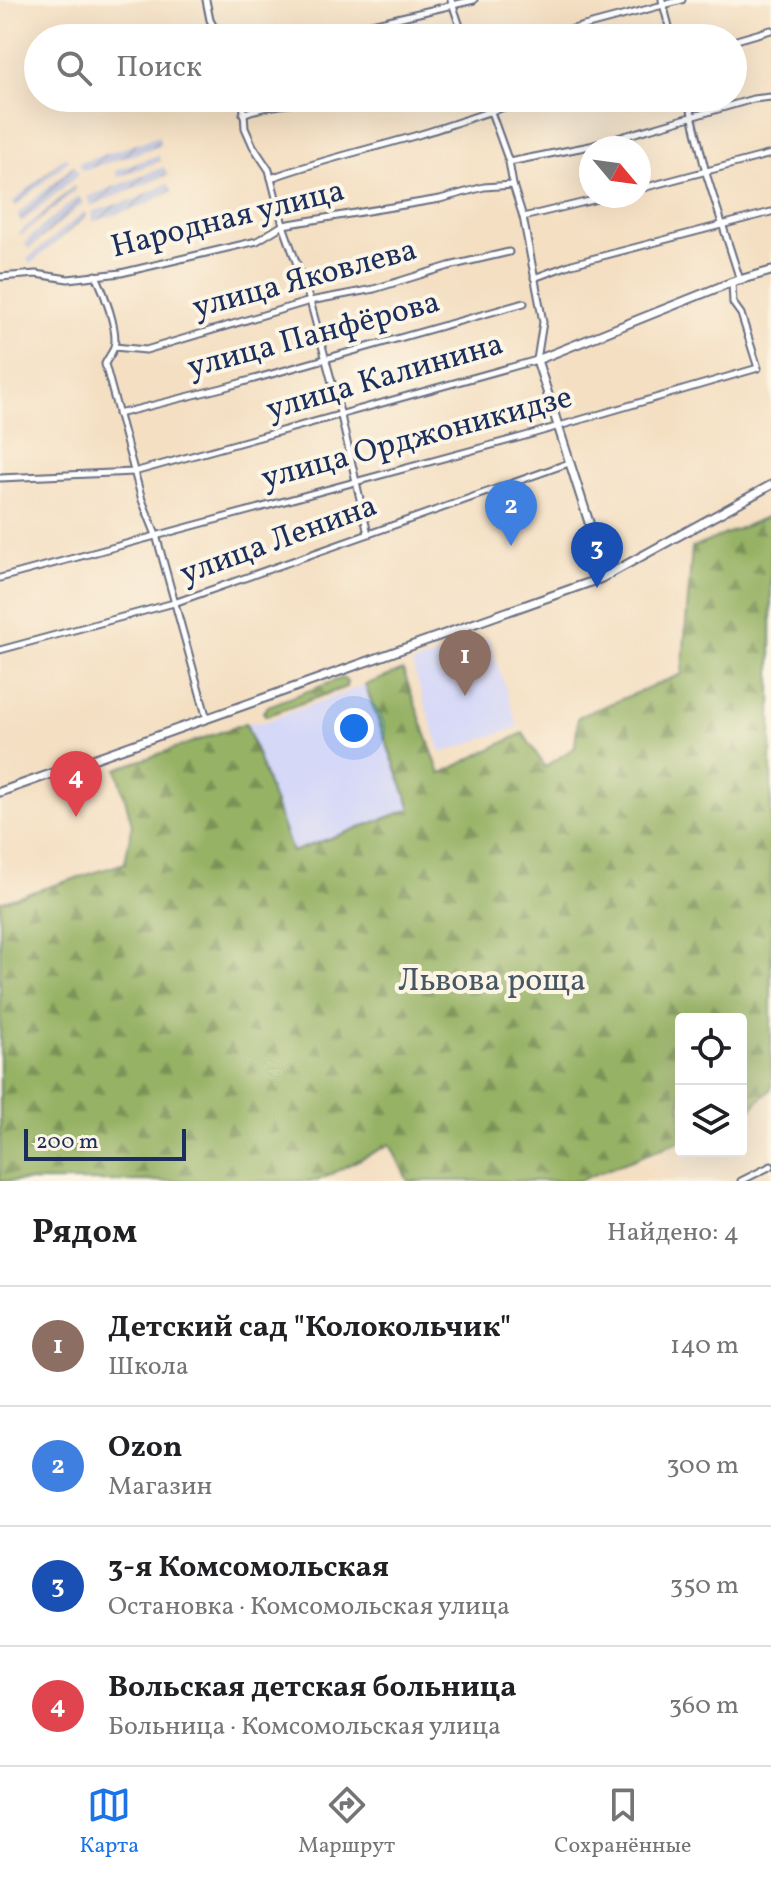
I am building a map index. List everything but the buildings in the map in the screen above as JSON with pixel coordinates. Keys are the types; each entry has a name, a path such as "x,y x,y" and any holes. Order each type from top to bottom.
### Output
{"main road":[{"name":"улица Калинина","path":"537,360 736,281 771,271"},
{"path":"537,360 593,535 610,574"},
{"path":"0,792 610,574 771,485"}],"street":[{"path":"206,0 212,24"},
{"path":"368,24 474,0"},
{"path":"587,24 663,2 682,0"},
{"path":"663,2 668,24"},
{"path":"453,3 460,24"},
{"path":"747,37 771,30"},
{"path":"747,101 771,97"},
{"path":"248,112 243,114 253,146 269,170 283,225 310,301 368,534"},
{"path":"271,178 485,112"},
{"path":"492,112 523,217 543,322 537,360"},
{"path":"692,112 736,281"},
{"path":"509,162 590,146 710,112"},
{"path":"651,186 771,154"},
{"name":"Народная улица","path":"0,277 36,274 68,279 121,273 257,241 283,225 440,199 484,187 513,185"},
{"path":"523,217 579,203"},
{"path":"534,278 572,264 771,212"},
{"name":"улица Яковлева","path":"114,347 146,350 310,301 374,289 509,252"},
{"path":"96,275 105,294 114,347 105,364 207,720"},
{"name":"улица Орджоникидзе","path":"0,578 758,368 741,314 733,303 736,281"},
{"name":"улица Панфёрова","path":"118,414 524,303"},
{"name":"улица Калинина","path":"0,478 134,472 537,360"},
{"name":"улица Ленина","path":"0,650 174,603 569,463"},
{"path":"741,1181 771,1166"}],"shaded area":[{"path":"159,136 160,146 82,171 79,163"},
{"path":"158,155 160,161 118,177 115,171"},
{"path":"66,156 69,160 16,206 12,202"},
{"path":"74,165 79,174 21,223 17,214"},
{"path":"164,167 168,175 91,206 87,197"},
{"path":"168,183 173,191 140,207 92,222 93,211 135,199"},
{"path":"74,186 76,190 21,236 19,233"},
{"path":"78,196 84,203 29,249 25,245 28,239"},
{"path":"85,211 87,217 30,264 27,259"},
{"path":"489,638 518,727 441,753 412,664"},
{"path":"365,685 411,809 291,852 246,723 264,722"}],"green space":[{"name":"Львова роща","path":"769,516 771,518 771,1089 747,1113 747,1013 675,1013 675,1143 578,1181 408,1181 390,1144 317,1181 0,1181 0,902 125,863 132,824 117,769 246,723 292,852 411,809 365,685 403,670 440,774 523,733 545,767 575,747 578,717 682,674 692,548"},
{"path":"342,678 347,681 346,687 266,716 263,712 268,706"}],"place":[{"name":"Ozon","path":"511,546"},
{"name":"3-я Комсомольская","path":"597,588"},
{"name":"Детский сад \"Колокольчик\"","path":"465,696"},
{"name":"Вольская детская больница","path":"76,817"}]}
